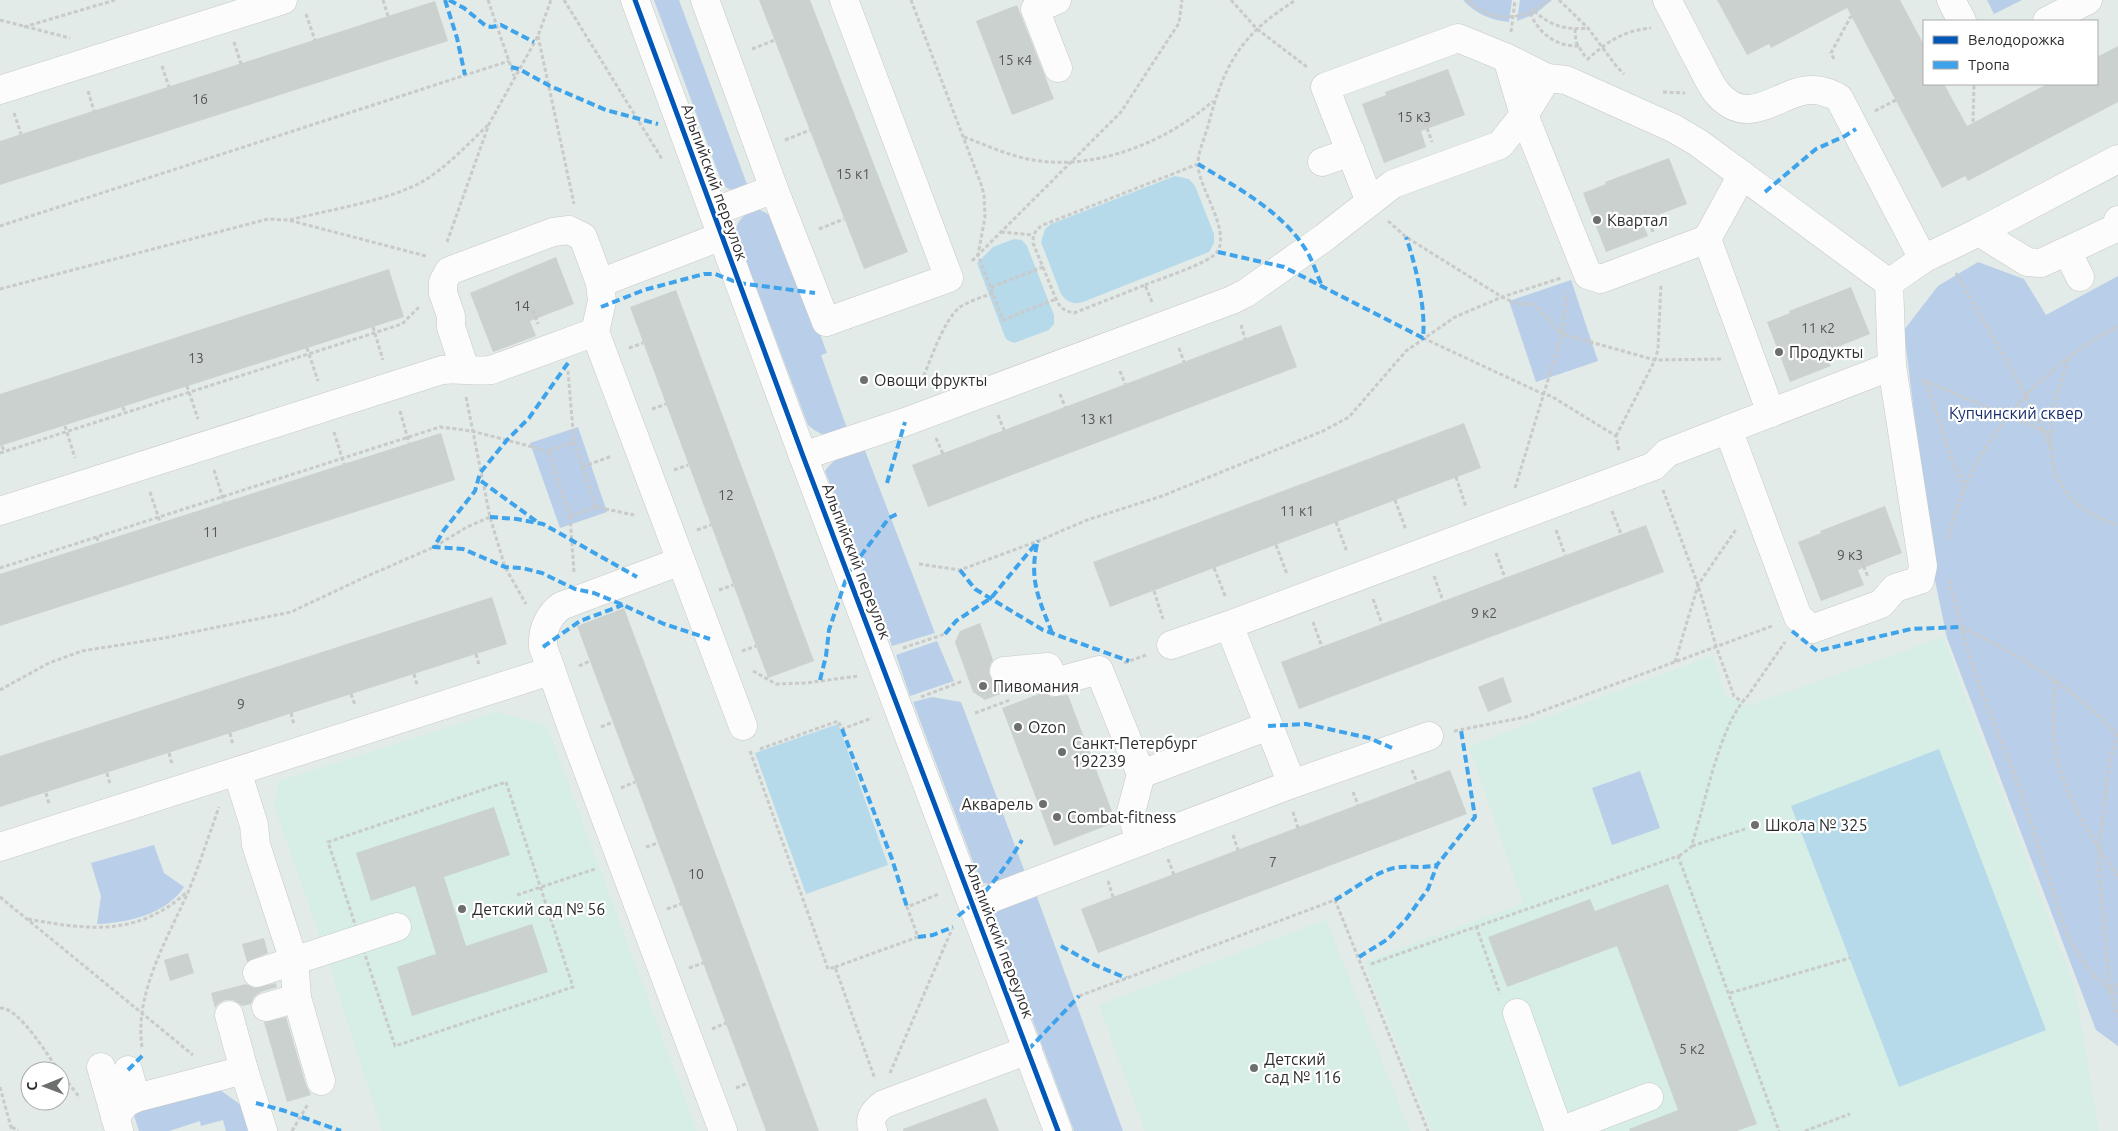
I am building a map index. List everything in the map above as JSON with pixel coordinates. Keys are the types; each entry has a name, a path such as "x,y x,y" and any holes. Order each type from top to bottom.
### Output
{"street":[{"name":"Альпийский переулок","path":"635,0 803,456 1058,1131"},
{"path":"705,0 774,189 826,322 949,278 844,0"},
{"path":"1057,0 1035,9 1058,68"},
{"path":"1950,0 1961,20"},
{"path":"2049,20 2088,0"},
{"path":"0,90 294,4"},
{"path":"1673,12 1712,86 1723,99 1741,108 1766,107 1798,92 1813,90 1828,92 1839,98 1932,255"},
{"path":"1370,202 1325,87 1458,38 1672,128 1697,142 1889,284"},
{"path":"1508,58 1524,115 1577,272 1601,279 1707,239 1742,175"},
{"path":"803,456 905,422 1232,300 1246,293 1325,237 1393,184 1500,145 1524,115 1558,80"},
{"path":"1322,162 1351,152"},
{"path":"1889,284 1932,255 2117,162"},
{"path":"600,283 718,224 774,189"},
{"path":"1979,232 2027,262 2041,264 2116,228 2118,220"},
{"path":"465,369 450,327 451,316 443,293 443,282 446,276 447,264 562,230 576,232 583,237 600,283 602,301 595,332 666,520 675,564 743,726"},
{"path":"1707,239 1771,413"},
{"path":"2067,251 2080,277"},
{"path":"1728,429 1798,617 1812,629 1881,604 1895,588 1920,580 1923,566 1892,366 1889,284"},
{"path":"0,511 84,484 409,368 465,369 478,372 491,370 595,332"},
{"path":"1171,645 1654,466 1666,453 1892,366"},
{"path":"646,551 675,564"},
{"path":"675,564 575,601 553,612 544,628 543,647 550,671 722,1131"},
{"path":"1229,625 1292,784"},
{"path":"1004,671 1048,667 1055,682 1099,670 1141,774 1131,812 1140,841"},
{"path":"0,847 550,671"},
{"path":"1141,774 1268,726"},
{"path":"974,905 1292,784 1429,736"},
{"path":"237,771 254,825 256,845 294,962 297,998 321,1081"},
{"path":"257,973 397,927"},
{"path":"266,1007 297,998"},
{"path":"1517,1013 1559,1131 1649,1098"},
{"path":"229,1014 231,1073 264,1131"},
{"path":"873,1131 871,1119 876,1110 884,1104 1028,1050"},
{"path":"101,1067 117,1124"},
{"path":"128,1070 142,1096"},
{"path":"117,1124 120,1109 142,1096 231,1073"}],"path":[{"path":"23,27 115,0"},
{"path":"383,0 388,16"},
{"path":"488,0 514,76"},
{"path":"288,220 447,264 489,124 514,76 538,36 551,0"},
{"path":"564,0 659,155 665,161"},
{"path":"911,0 984,195 985,217 978,255 1003,320 1056,299"},
{"path":"949,278 956,278 1121,112 1179,22 1182,0"},
{"path":"1232,0 1257,29 1321,77 1325,87"},
{"path":"1198,164 1037,229 1033,234 1033,243 1060,308 1066,312 1074,313 1208,260 1218,252 1221,232 1201,182 1198,164 1214,100 1231,61 1247,37 1274,14 1296,0"},
{"path":"1468,0 1479,10 1495,16 1513,17 1532,12 1548,0"},
{"path":"1559,0 1588,28 1617,68 1631,79"},
{"path":"294,4 314,40"},
{"path":"1532,12 1552,25 1588,28"},
{"path":"1532,12 1539,29 1554,41 1563,45 1579,46"},
{"path":"1558,80 1586,61 1602,46 1673,12"},
{"path":"1834,59 1831,53 1851,16"},
{"path":"0,20 71,39"},
{"path":"538,36 578,220 576,232"},
{"path":"0,226 509,61"},
{"path":"1974,85 1974,122"},
{"path":"1656,91 1681,93 1712,86"},
{"path":"963,137 1022,158 1046,162 1073,161 1118,153 1159,137 1188,121 1214,100"},
{"path":"1872,113 1896,100"},
{"path":"0,289 258,221 288,220 372,200 415,186 442,168 489,124"},
{"path":"1370,202 1374,209 1406,237 1502,298 1517,304 1534,304 1562,334 1655,360 1751,358"},
{"path":"1001,232 1033,234"},
{"path":"1932,255 1962,283 2025,395 2043,429 2050,448 2058,482 2076,504 2096,518 2118,526"},
{"path":"1625,476 1616,436 1655,360 1660,320 1662,257"},
{"path":"990,287 1043,267"},
{"path":"919,564 960,570 1031,544 1087,520 1162,496 1338,424 1349,417 1406,351 1455,317 1502,298 1577,272"},
{"path":"1506,521 1562,334 1568,284 1573,282 1577,272"},
{"path":"1145,285 1161,326"},
{"path":"905,422 941,336 956,312 960,307 993,293"},
{"path":"2,446 2,452 402,324"},
{"path":"1947,542 1953,515 1980,456 2009,415 2039,380 2093,340 2118,326"},
{"path":"1423,338 1551,396 1616,436"},
{"path":"566,343 574,442 596,507"},
{"path":"2050,448 2052,412 2068,358"},
{"path":"1892,366 2051,434"},
{"path":"247,368 248,373"},
{"path":"465,369 463,379 472,431 490,517 505,567 529,608 544,628"},
{"path":"1926,382 1952,463 1965,487"},
{"path":"123,407 125,413"},
{"path":"65,426 84,484"},
{"path":"0,568 440,427 472,431 548,451 574,442"},
{"path":"548,451 570,516 575,601"},
{"path":"1654,466 1698,585 1716,646 1734,696 1742,702"},
{"path":"282,478 283,483"},
{"path":"1675,662 1698,585 1754,502"},
{"path":"570,516 596,507 666,520"},
{"path":"0,690 48,663 82,651 164,638 291,612 434,547 458,531 490,517"},
{"path":"97,537 98,542"},
{"path":"34,557 36,562"},
{"path":"1948,572 1961,627 1987,706 2022,794 2067,936 2092,974 2110,990 2118,994"},
{"path":"1429,736 1520,719 1798,617"},
{"path":"1691,847 1721,746 1742,702 1792,631 1798,617"},
{"path":"1961,627 1999,645 2055,680 2099,715 2118,735 2109,763 2099,848 2110,990 2118,1017"},
{"path":"1099,670 1171,645"},
{"path":"750,669 776,684 861,676"},
{"path":"2055,680 2055,745 2062,775 2072,801 2118,877"},
{"path":"916,698 963,681"},
{"path":"750,752 838,721 842,729 880,716"},
{"path":"743,726 750,752 828,969 918,937 907,906 946,891"},
{"path":"142,1096 140,1028 142,1013 158,958 189,890 226,786 237,771"},
{"path":"506,782 540,887 573,987 395,1046 328,842 506,782"},
{"path":"1371,964 1476,926 1529,910 1678,856 1691,847 1745,829"},
{"path":"1678,856 1730,993 1779,1131"},
{"path":"517,895 599,867"},
{"path":"26,918 74,927 128,924 167,908 189,890"},
{"path":"0,897 142,1013 231,1073"},
{"path":"1079,996 1335,900 1428,1131"},
{"path":"1476,926 1500,996 1517,1013"},
{"path":"888,1077 953,927"},
{"path":"1730,993 1850,958"},
{"path":"836,967 878,1085"},
{"path":"2110,990 2118,984"},
{"path":"0,1008 6,1008 19,1018 51,1061"},
{"path":"0,1087 12,1129 18,1131"},
{"path":"1805,1131 1850,1114"}],"shaded area":[{"path":"1175,176 1189,179 1195,186 1214,234 1214,243 1209,252 1083,302 1073,303 1066,299 1061,294 1041,242 1045,229 1051,224"},
{"path":"1014,239 1022,240 1027,246 1054,315 1054,324 1049,330 1014,343 1005,337 977,263 993,247"},
{"name":"Школа № 325","path":"1943,637 2075,988 2099,1131 1432,1131 1364,962 1523,903 1469,746 1712,656 1726,696 1748,706"},
{"name":"Детский сад № 56","path":"497,712 547,726 697,1131 382,1131 325,951 274,806 279,781"},
{"path":"838,724 888,865 806,894 755,753"},
{"path":"1939,749 2046,1030 1899,1087 1791,806"},
{"name":"Детский сад № 116","path":"1326,920 1410,1131 1145,1131 1099,1005"}],"green space":[{"path":"654,0 679,0 748,187 737,190 728,188 722,183"},
{"path":"1463,0 1512,0 1509,22 1496,20 1484,15 1473,9"},
{"path":"1520,0 1552,0 1535,14 1517,21"},
{"path":"1987,0 2022,0 1994,14"},
{"path":"760,210 770,215 779,224 827,353 821,355 849,434 827,436 808,425 735,231 744,216"},
{"name":"Купчинский сквер","path":"1978,262 2024,279 2046,315 2118,276 2118,1046 2096,1030 1947,638 1933,571 1904,330 1938,286"},
{"path":"1571,280 1598,361 1536,382 1509,301"},
{"path":"578,427 607,512 560,528 530,443"},
{"path":"864,448 935,633 892,646 825,471 842,455"},
{"path":"937,641 954,681 910,696 896,655"},
{"path":"932,697 961,702 1026,875 992,884 981,883 913,702"},
{"path":"1640,771 1660,828 1612,845 1592,788"},
{"path":"154,845 164,873 184,887 177,896 157,910 121,922 97,924 101,896 91,863"},
{"path":"1034,889 1123,1131 1074,1131 993,914 1001,906"},
{"path":"216,1087 249,1111 255,1131 226,1131 223,1120 201,1126 200,1121 169,1131 139,1131 134,1115 143,1107"}],"building":[{"path":"759,0 810,0 908,252 864,269"},
{"path":"1717,0 1900,0 1923,43 1923,85 1945,85 1967,126 2045,85 2098,85 2098,56 2118,46 2118,102 1968,181 1965,176 1942,188 1847,8 1771,48 1769,44 1747,55"},
{"path":"435,1 448,41 0,185 0,141"},
{"path":"1017,5 1054,99 1012,115 976,21"},
{"path":"1448,69 1465,115 1421,131 1426,147 1384,163 1362,104 1386,95 1385,92"},
{"path":"1669,158 1687,204 1642,221 1648,236 1606,252 1583,193 1606,184 1605,182"},
{"path":"556,257 574,304 530,321 536,336 493,352 470,293"},
{"path":"389,269 404,317 0,446 0,394"},
{"path":"1851,287 1870,334 1825,352 1831,366 1790,382 1767,322 1790,313 1789,311"},
{"path":"676,290 814,661 768,678 630,307"},
{"path":"1281,325 1297,367 928,507 912,465"},
{"path":"1464,423 1481,468 1110,607 1093,562"},
{"path":"441,433 455,480 0,626 0,574"},
{"path":"1885,506 1902,553 1858,570 1864,585 1821,601 1798,542 1821,533 1820,531"},
{"path":"1646,525 1664,572 1299,709 1281,662"},
{"path":"492,597 507,644 0,807 0,756"},
{"path":"624,608 819,1131 766,1131 590,661 577,626"},
{"path":"980,623 993,660 989,673 997,685 1003,686 1005,692 985,700 973,692 955,642 960,631"},
{"path":"1503,677 1512,702 1488,712 1478,687"},
{"path":"1044,692 1052,697 1068,695 1116,822 1054,846 1002,708"},
{"path":"1450,770 1467,814 1098,953 1081,909"},
{"path":"494,807 510,855 444,877 466,946 532,924 548,972 412,1016 397,967 436,954 415,886 371,901 356,853"},
{"path":"1668,884 1757,1124 1737,1131 1630,1131 1629,1129 1678,1110 1617,946 1507,987 1488,937 1590,899 1595,911"},
{"path":"264,938 268,953 247,962 242,944"},
{"path":"188,953 194,973 170,981 164,960"},
{"path":"276,983 277,987 261,992 254,997 251,1004 242,1006 233,1000 225,1000 215,1008 211,993 246,984 254,988"},
{"path":"286,1017 306,1085 311,1095 287,1102 264,1022"},
{"path":"986,1098 999,1131 903,1131 903,1129"}],"marked path":[{"path":"445,0 457,38 465,75"},
{"path":"449,0 464,8 486,26 501,25 534,42"},
{"path":"511,67 606,110 658,124"},
{"path":"1765,192 1816,149 1856,129"},
{"path":"1198,164 1257,201 1284,223 1306,250 1322,286"},
{"path":"1218,252 1284,267 1423,338 1424,326 1419,287 1406,237"},
{"path":"601,307 644,290 704,274 715,274 739,283 815,293"},
{"path":"568,363 529,418 507,440 480,473 475,491 444,530 434,547 463,549 505,567 522,568 542,573 575,589 594,593 664,624 710,639"},
{"path":"887,483 905,422"},
{"path":"481,481 536,521"},
{"path":"820,680 826,656 829,630 848,573 889,518 899,513"},
{"path":"490,517 517,519 543,524 637,577"},
{"path":"945,634 956,621 991,598 1038,541"},
{"path":"1037,544 1034,569 1035,579 1039,600 1052,633"},
{"path":"960,570 975,589 1043,630 1129,661"},
{"path":"543,647 580,621 623,605"},
{"path":"1792,631 1817,651 1911,629 1961,627"},
{"path":"1268,726 1306,724 1369,738 1392,748"},
{"path":"842,729 892,859 907,907"},
{"path":"1359,957 1388,939 1407,918 1428,889 1437,865 1475,817 1461,730"},
{"path":"958,916 977,900 994,881 1022,840"},
{"path":"1335,900 1387,870 1400,867 1437,865"},
{"path":"918,937 933,935 953,927"},
{"path":"1061,946 1095,965 1126,978"},
{"path":"1028,1050 1079,996"},
{"path":"128,1070 143,1055"},
{"path":"256,1103 341,1131"}],"cycle path":[{"path":"635,0 803,456 1058,1131"}],"place":[{"name":"Квартал","path":"1597,220"},
{"name":"Продукты","path":"1779,352"},
{"name":"Овощи фрукты","path":"864,380"},
{"name":"Пивомания","path":"983,686"},
{"name":"Ozon","path":"1018,727"},
{"name":"Санкт-Петербург 192239","path":"1062,752"},
{"name":"Акварель","path":"1043,804"},
{"name":"Combat-fitness","path":"1057,817"},
{"name":"Школа № 325","path":"1755,825"},
{"name":"Детский сад № 56","path":"462,909"},
{"name":"Детский сад № 116","path":"1254,1068"}]}
